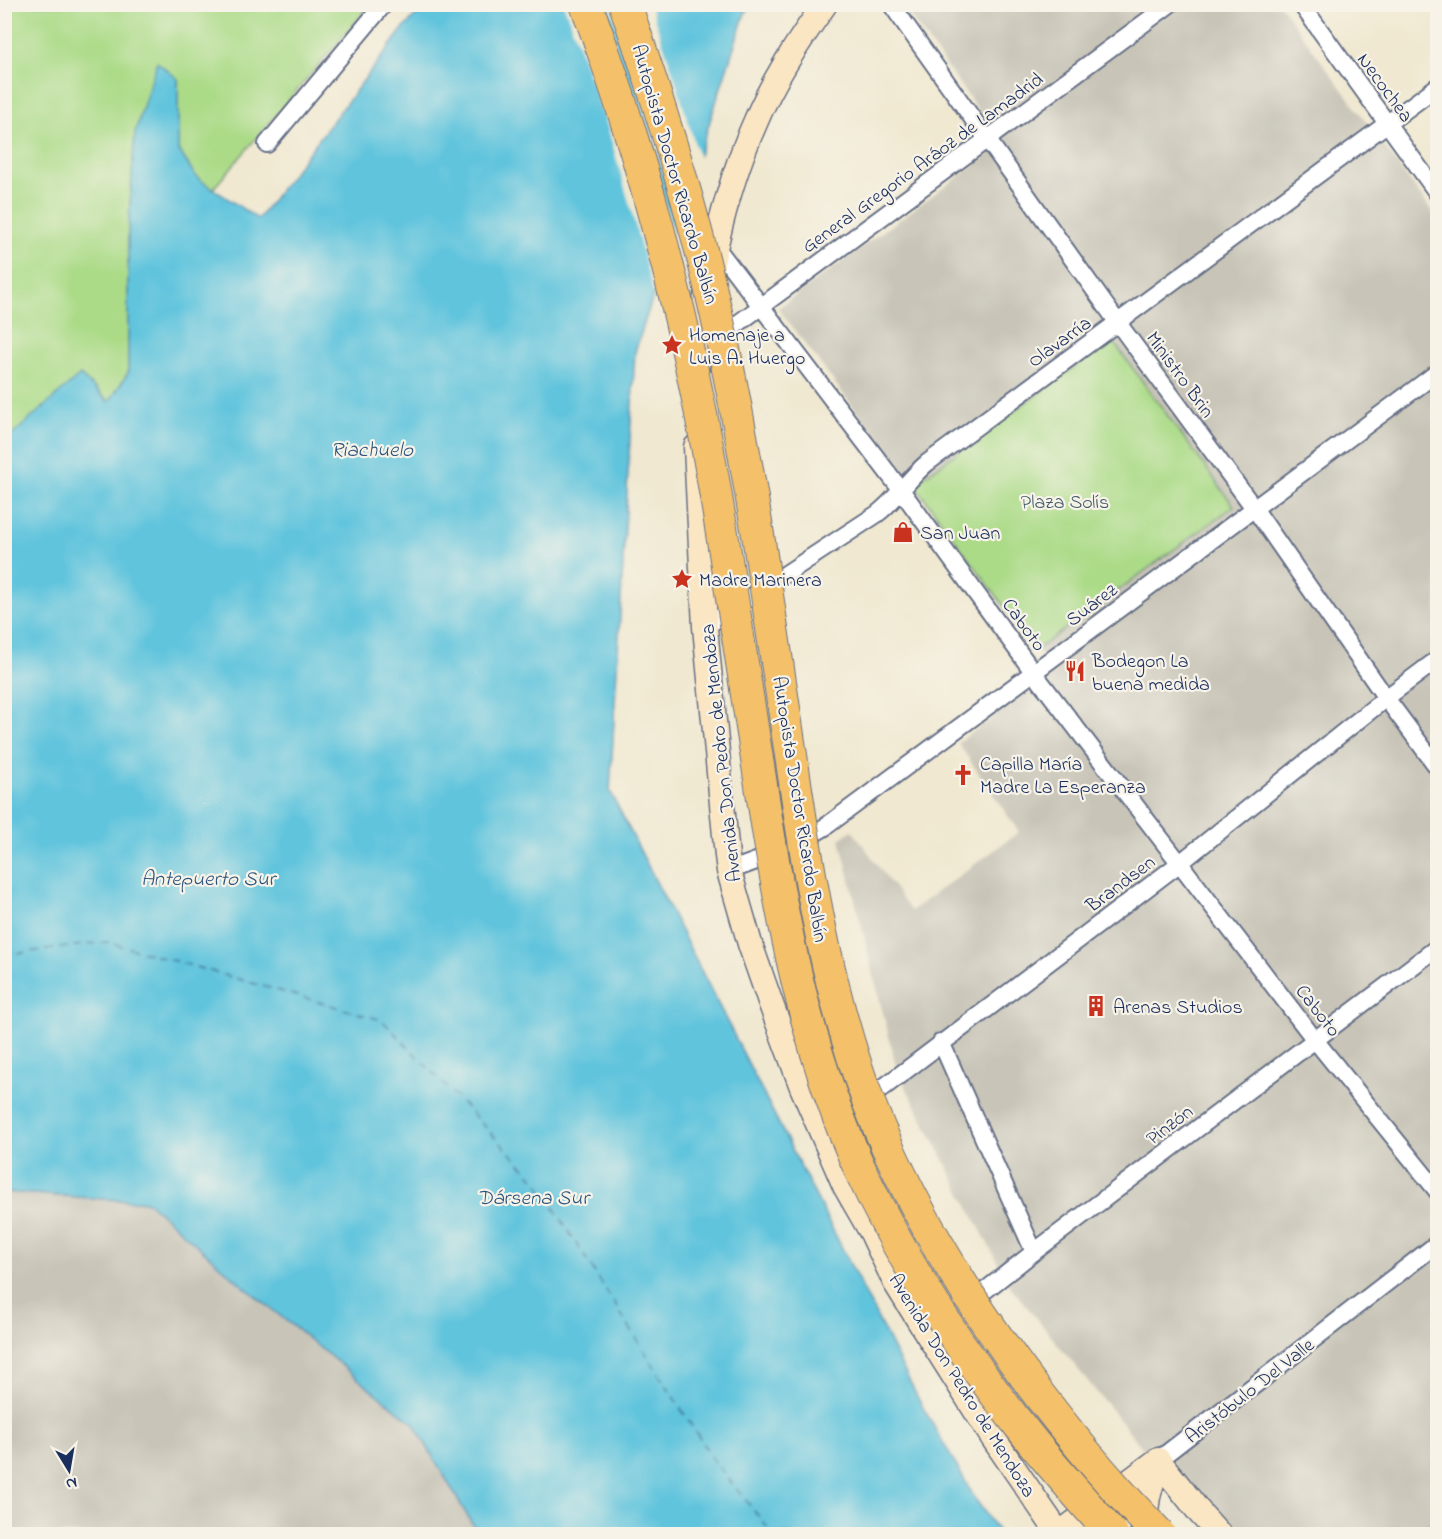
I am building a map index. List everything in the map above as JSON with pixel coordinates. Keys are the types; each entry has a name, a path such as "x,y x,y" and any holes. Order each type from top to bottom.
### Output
{"highway":[{"name":"Autopista Doctor Ricardo Balbín","path":"586,4 625,116 674,290 698,398 722,534 772,860 784,924 798,987 837,1113 862,1173 891,1232 924,1289 1008,1411 1112,1534"},
{"name":"Autopista Doctor Ricardo Balbín","path":"625,4 653,84 678,168 720,331 758,535 817,917 831,979 868,1101 892,1160 921,1216 953,1272 988,1325 1067,1431 1109,1482 1159,1534"}],"main road":[{"name":"Avenida Don Pedro de Mendoza","path":"825,4 783,66 755,122 726,203 704,308 699,353 696,462 705,627 729,872 750,944 798,1078 845,1186 872,1233 895,1282 927,1335 993,1438 1059,1534"},
{"name":"Avenida Don Pedro de Mendoza","path":"699,353 778,854 856,1184 872,1233"},
{"name":"Aristóbulo Del Valle","path":"1059,1534 1158,1460"},
{"path":"1142,1534 1148,1497 1158,1460"},
{"path":"1158,1460 1219,1534"}],"street":[{"path":"267,144 384,4"},
{"name":"Ministro Brin","path":"891,4 1118,323 1254,508 1437,768"},
{"name":"General Gregorio Aráoz de Lamadrid","path":"699,353 1170,4"},
{"name":"Necochea","path":"1301,4 1437,194"},
{"name":"Olavarría","path":"705,627 877,514 927,463 1437,86"},
{"name":"Caboto","path":"716,247 901,490 1034,673 1315,1040 1437,1192"},
{"name":"Suárez","path":"729,872 778,854 825,827 1437,372"},
{"name":"Brandsen","path":"822,1133 1180,863 1437,659"},
{"name":"Pinzón","path":"927,1335 1437,947"},
{"path":"941,1042 1034,1252"},
{"name":"Aristóbulo Del Valle","path":"1158,1460 1437,1243"}],"shaded area":[{"path":"902,5 1280,5 1437,218 1437,1534 1222,1534 1149,1456 1010,1286 897,1070 840,839 852,830 911,911 1019,832 958,743 1054,671 778,308 1003,144"},
{"path":"4,1192 148,1202 242,1285 414,1424 478,1534 5,1534"}],"green space":[{"path":"5,5 370,5 213,189 196,177 178,149 178,79 157,63 135,133 128,234 128,373 110,402 80,375 5,442"},
{"name":"Plaza Solís","path":"1112,340 1234,506 1036,650 914,484"}],"water":[{"path":"426,5 754,5 745,13 635,352 610,791 920,1402 976,1500 1000,1534 478,1534 414,1424 242,1285 148,1202 5,1192 4,442 80,375 109,402 128,373 128,234 135,133 157,62 178,79 178,149 196,177 258,219 402,30"}],"pier":[{"path":"564,5 602,5 675,237 655,299 606,122"},
{"path":"609,5 650,5 674,76 700,161 679,226 639,89"}],"ferry route":[{"path":"4,955 108,942 382,1020 537,1181 714,1461 773,1534"}],"place":[{"name":"Homenaje a Luis A. Huergo","path":"672,345"},
{"name":"San Juan","path":"903,532"},
{"name":"Madre Marinera","path":"682,579"},
{"name":"Bodegon La buena medida","path":"1075,671"},
{"name":"Capilla María Madre La Esperanza","path":"963,775"},
{"name":"Arenas Studios","path":"1096,1006"}],"water label":[{"name":"Riachuelo","path":"372,449"},
{"name":"Antepuerto Sur","path":"208,878"},
{"name":"Dársena Sur","path":"533,1197"}]}
